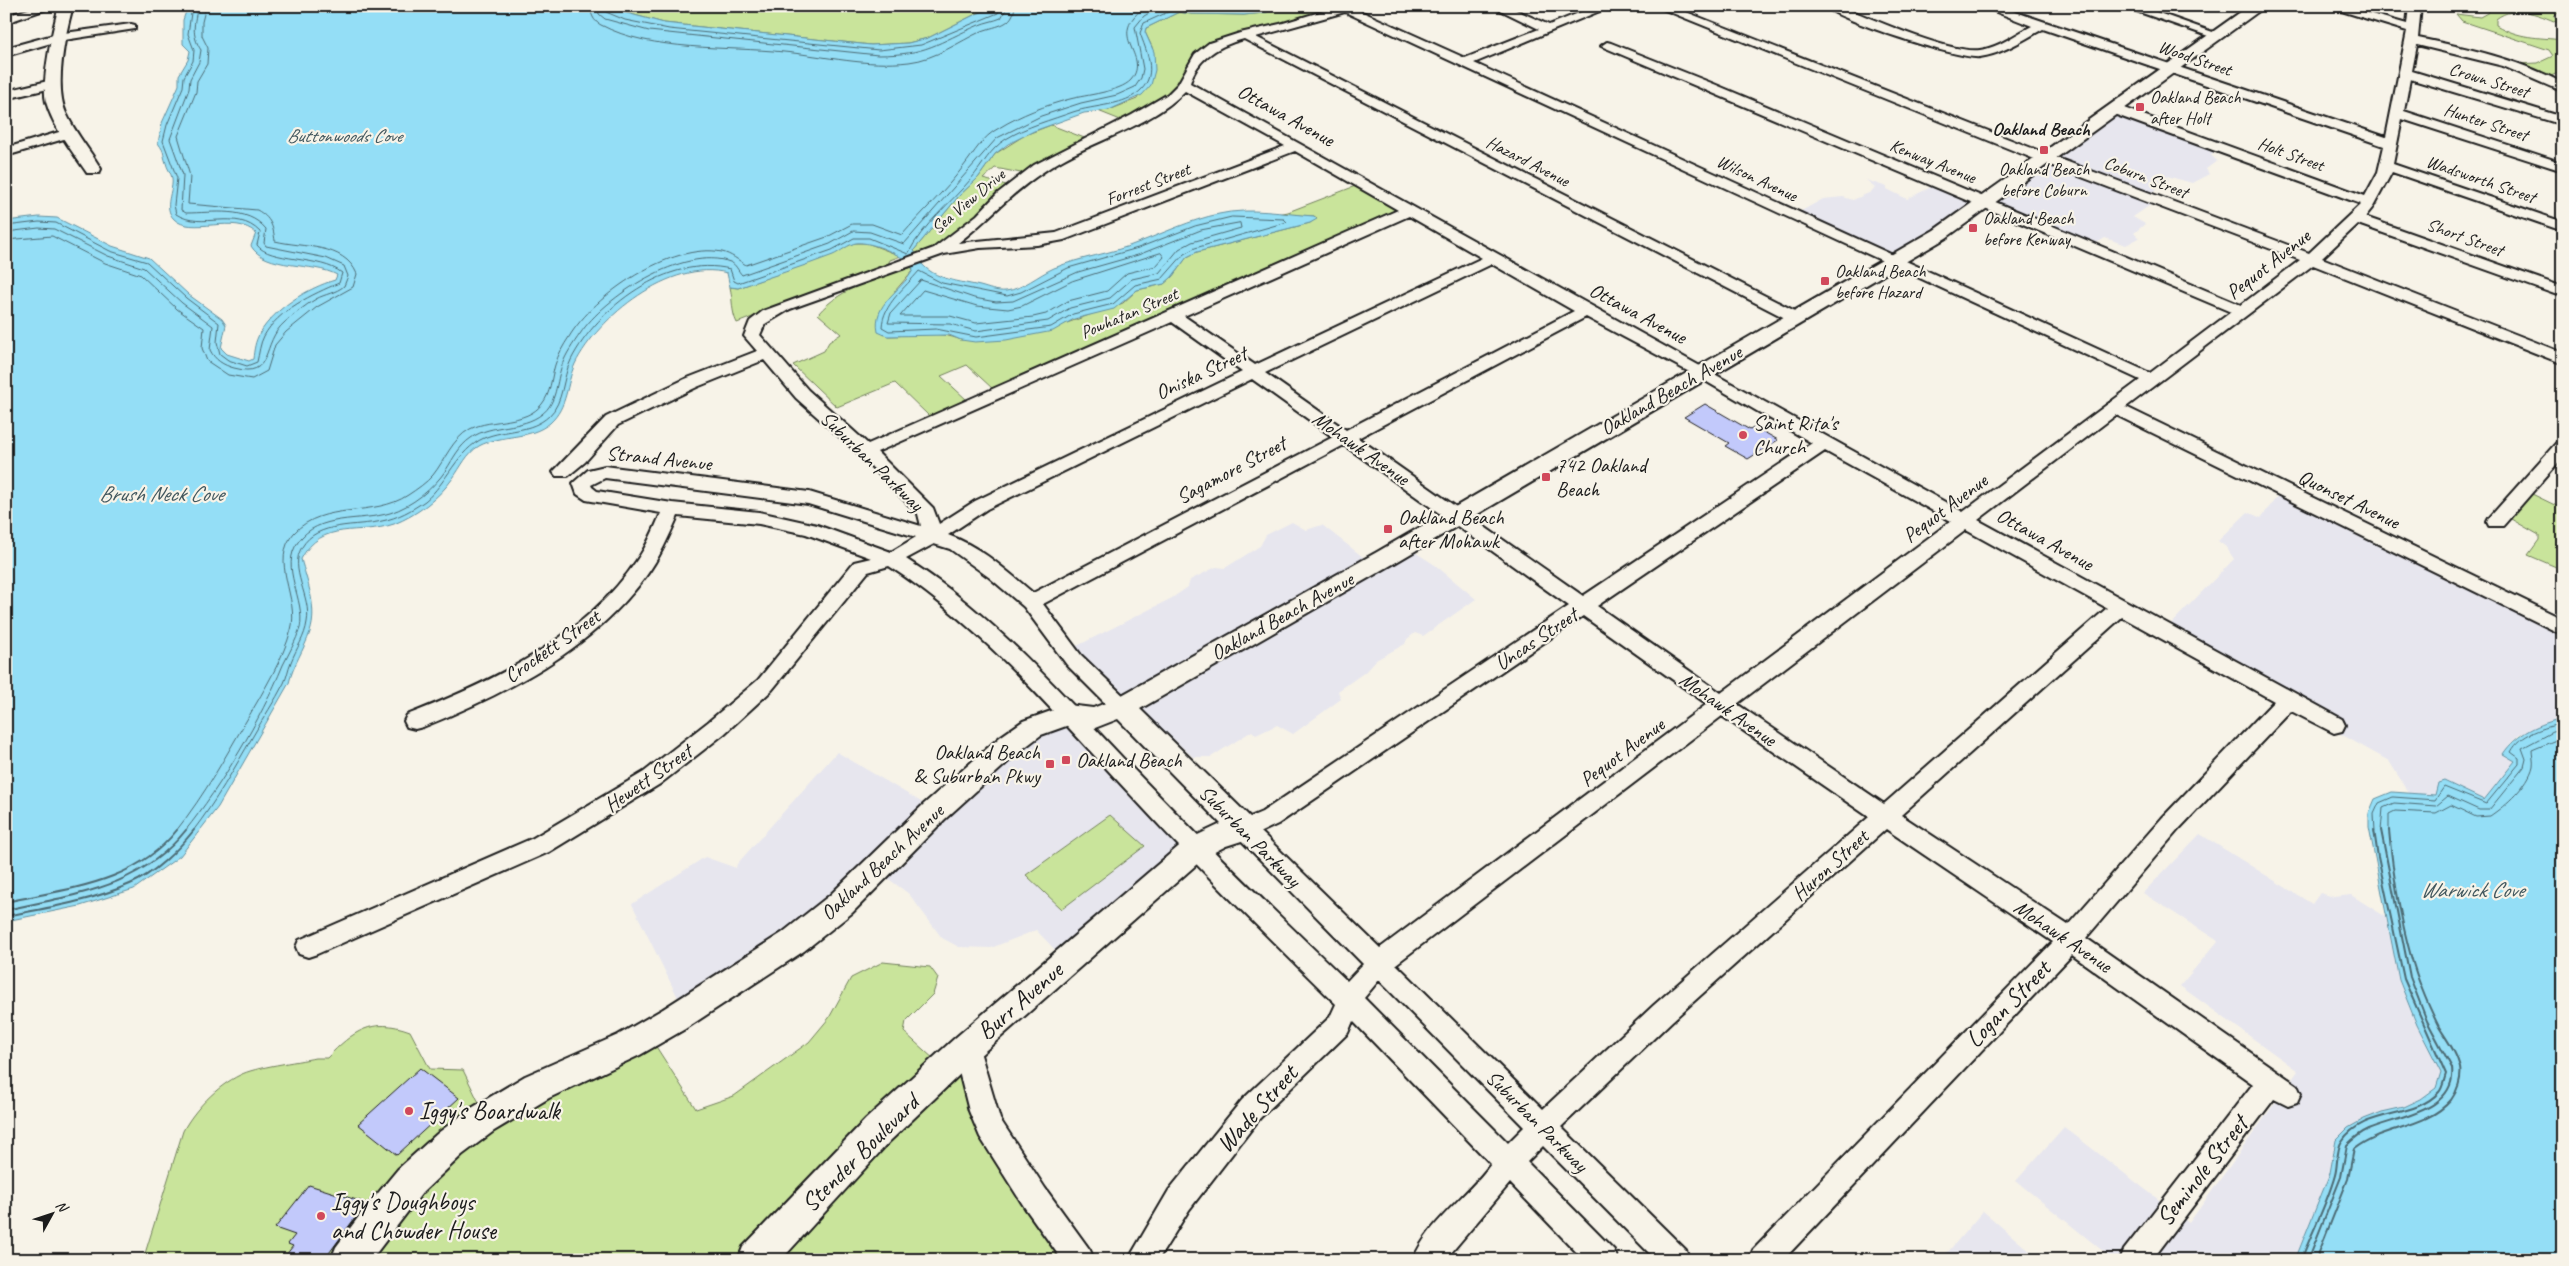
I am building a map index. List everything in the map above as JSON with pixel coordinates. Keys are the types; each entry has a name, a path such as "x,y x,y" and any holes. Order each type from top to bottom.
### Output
{"street":[{"path":"6,20 50,6"},
{"path":"66,6 57,38 55,74 51,92 55,107 69,133 93,169"},
{"path":"1497,6 1549,29"},
{"path":"1463,63 1607,6"},
{"name":"Coburn Street","path":"1660,6 2047,159 2310,261 2350,274 2563,359"},
{"path":"1829,6 1950,50 1972,54 1989,51 2042,25"},
{"name":"Wood Street","path":"1986,6 2392,144"},
{"path":"2127,6 2218,36"},
{"path":"2330,6 2411,34 2492,56 2563,88"},
{"name":"Pequot Avenue","path":"1378,964 2116,409 2334,242 2368,202 2386,166 2405,73 2415,6"},
{"name":"Sea View Drive","path":"767,353 752,336 755,324 766,315 833,288 939,251 982,218 1004,196 1039,168 1149,112 1172,96 1184,85 1185,80 1204,52 1224,41 1283,27 1349,7"},
{"name":"Wilson Avenue","path":"1349,7 1463,63 2153,380"},
{"name":"Oakland Beach Avenue","path":"349,1260 400,1191 450,1144 482,1120 537,1087 629,1045 674,1020 793,942 841,904 908,836 1010,744 1032,728 1068,715 1095,718 1122,707 1457,516 1940,234 2116,110 2257,7"},
{"path":"6,52 57,38 131,27"},
{"name":"Hazard Avenue","path":"1244,35 1795,317"},
{"name":"Kenway Avenue","path":"1607,46 2244,312"},
{"name":"Crown Street","path":"2405,73 2563,121"},
{"path":"6,95 52,84"},
{"name":"Ottawa Avenue","path":"1184,85 1586,310 1701,372 1824,443 2334,725"},
{"name":"Holt Street","path":"2116,110 2368,202"},
{"name":"Hunter Street","path":"2397,113 2563,166"},
{"path":"6,152 69,133"},
{"name":"Forrest Street","path":"939,251 1011,242 1037,241 1074,232 1296,146"},
{"name":"Wadsworth Street","path":"2386,166 2563,227"},
{"name":"Powhatan Street","path":"866,451 1408,211"},
{"path":"982,218 1011,242"},
{"name":"Short Street","path":"2355,218 2563,292"},
{"name":"Oniska Street","path":"933,536 981,505 1493,258"},
{"name":"Sagamore Street","path":"1031,602 1586,310"},
{"name":"Mohawk Avenue","path":"1174,316 1722,704 1884,816 2070,940 2279,1088"},
{"path":"562,472 579,458 612,421 691,383 767,353"},
{"name":"Suburban Parkway","path":"767,353 802,394 866,451 927,512 933,536 957,545 997,573 1031,602 1074,660 1676,1260"},
{"name":"Quonset Avenue","path":"2116,409 2563,628"},
{"name":"Uncas Street","path":"1244,829 1270,818 1824,443"},
{"path":"2496,522 2563,446"},
{"name":"Strand Avenue","path":"892,559 844,540 785,523 672,509 592,496 583,490 582,483 594,474 605,472 809,498 933,536"},
{"name":"Crockett Street","path":"415,721 498,684 554,651 600,615 621,594 648,559 672,509"},
{"name":"Hewett Street","path":"308,947 541,845 652,778 716,728 765,686 861,567 892,559 933,536"},
{"path":"892,559 925,580 971,618 1068,715 1195,849 1351,1002 1604,1260"},
{"name":"Huron Street","path":"1427,1260 1448,1232 1543,1126 1663,1013 2121,607"},
{"name":"Logan Street","path":"1763,1260 2070,940 2170,824 2288,700"},
{"name":"Burr Avenue","path":"1080,1260 1035,1198 990,1128 982,1111 966,1048 1195,849 1217,837 1244,829"},
{"name":"Wade Street","path":"1142,1260 1180,1200 1251,1109 1339,1025 1356,988 1378,964"},
{"name":"Stender Boulevard","path":"756,1260 872,1136 966,1048"},
{"name":"Seminole Street","path":"2134,1260 2279,1088"}],"shaded area":[{"path":"2116,111 2220,148 2211,155 2217,161 2206,169 2209,174 2192,183 2167,176 2169,180 2146,196 2156,201 2133,217 2145,224 2134,233 2139,238 2126,245 2105,238 2090,247 1990,204 1893,260 1794,215 1823,199 1843,197 1853,200 1871,192 1875,187 1866,180 1887,187 1887,189 1907,199 1939,183 1987,202"},
{"path":"2285,486 2435,569 2563,635 2563,718 2519,735 2509,745 2515,761 2484,800 2443,781 2438,783 2435,795 2409,793 2389,761 2161,634 2234,559 2226,547 2218,541 2248,512 2261,518"},
{"path":"1292,522 1306,530 1322,525 1372,564 1407,547 1435,565 1476,599 1423,636 1415,633 1407,639 1405,644 1376,660 1365,672 1338,691 1341,699 1293,734 1277,725 1256,735 1252,731 1211,757 1193,757 1073,648 1172,598 1188,587 1190,580 1216,567 1225,568 1260,546 1266,535"},
{"path":"1059,711 1192,850 1065,960 1036,930 991,948 959,947 942,938 909,894 886,877 683,1008 632,904 705,857 736,868 737,864 837,752 938,812"},
{"path":"2200,834 2312,904 2320,893 2334,897 2351,895 2386,917 2399,980 2417,1025 2442,1072 2436,1088 2421,1099 2404,1107 2382,1112 2336,1140 2330,1173 2295,1260 2114,1260 2016,1181 2064,1127 2189,1223 2298,1071 2180,986 2218,941 2143,893"},
{"path":"1983,1211 2040,1260 1941,1260"}],"green space":[{"path":"601,6 998,6 976,14 928,38 908,43 871,45 664,23"},
{"path":"1283,6 1353,6 1261,30 1237,33 1207,43 1176,85 1162,99 1123,121 1098,111 1109,110 1137,99 1154,61 1152,47 1145,32 1146,28 1179,12 1244,15 1264,13"},
{"path":"2488,6 2563,6 2563,14 2559,11 2554,16 2563,25 2538,15 2520,11 2504,14 2496,19 2496,25 2521,35 2563,40 2563,71 2546,78 2514,64 2538,63 2553,56 2549,50 2462,21 2456,14 2480,17 2489,12"},
{"path":"1051,125 1087,139 1026,174 995,168 983,179 1010,186 942,243 916,256 914,250 959,196 978,178 995,154 1025,135"},
{"path":"1358,185 1404,212 993,389 967,365 941,376 967,400 929,416 895,383 837,407 793,365 824,351 829,342 841,334 818,314 828,304 861,284 912,267 913,270 895,291 888,336 934,334 961,340 1064,324 1123,303 1137,290 1164,284 1172,277 1187,257 1197,252 1310,223 1317,218 1314,216 1278,214 1288,212"},
{"path":"854,243 867,243 901,256 890,260 888,264 737,323 730,287 738,288 820,259"},
{"path":"2530,493 2563,509 2563,570 2528,555 2539,540 2539,535 2504,515"},
{"path":"1110,815 1145,846 1062,909 1026,875"},
{"path":"883,962 930,967 938,978 933,994 906,1021 904,1032 935,1060 947,1066 968,1086 1069,1260 143,1260 183,1131 200,1107 215,1092 231,1080 247,1072 315,1058 327,1058 346,1040 364,1029 374,1026 397,1027 410,1031 430,1069 463,1070 485,1115 648,1034 696,1109 734,1096 809,1042 829,1018 851,978"}],"water":[{"name":"Brush Neck Cove","path":"188,6 601,6 664,23 871,45 908,43 928,38 976,14 998,6 1283,6 1264,13 1244,15 1179,12 1146,28 1145,32 1154,52 1155,70 1151,85 1142,95 1109,110 1084,113 1034,131 1008,144 995,154 978,178 959,196 914,250 919,260 932,273 950,280 1006,291 1018,288 1064,264 1127,247 1187,223 1219,214 1242,211 1266,212 1314,216 1317,219 1310,223 1197,252 1187,257 1172,277 1164,284 1137,290 1114,309 1074,319 1053,331 1006,340 975,342 961,340 949,335 887,336 878,332 877,322 883,305 913,270 910,265 897,255 871,244 856,243 847,246 833,255 738,288 730,287 727,273 705,271 683,274 660,283 639,295 618,311 586,346 575,364 560,410 550,423 525,435 488,442 479,446 468,456 441,492 411,516 394,524 381,527 330,534 319,538 310,547 301,559 311,595 313,614 308,639 289,683 218,807 180,856 134,889 80,906 6,921 6,221 39,217 57,218 112,246 149,258 189,295 222,319 226,325 221,348 227,354 249,361 253,359 258,336 274,315 303,294 335,280 337,275 316,268 267,259 258,254 251,246 256,233 247,227 225,224 191,226 181,224 171,214 169,204 172,178 163,151 158,143 162,123 179,85 179,75 188,60 190,51 183,44 183,20"},
{"name":"Warwick Cove","path":"2563,718 2563,1260 2295,1260 2330,1173 2336,1140 2348,1128 2364,1119 2382,1112 2404,1107 2421,1099 2436,1088 2441,1072 2417,1025 2399,980 2369,827 2369,813 2375,799 2392,792 2435,795 2438,783 2444,781 2484,800 2515,761 2503,754 2515,740 2529,730"}],"building":[{"name":"Saint Rita's Church","path":"1705,404 1750,430 1755,427 1778,440 1748,459 1725,446 1729,443 1684,417"},
{"name":"Iggy's Boardwalk","path":"420,1068 459,1098 397,1155 358,1124"},
{"name":"Iggy's Doughboys and Chowder House","path":"309,1185 366,1203 324,1260 282,1260 293,1246 288,1244 295,1235 275,1228"}],"place":[{"name":"Oakland Beach after Holt","path":"2140,107"},
{"name":"Oakland Beach before Coburn","path":"2044,150"},
{"name":"Oakland Beach before Kenway","path":"1973,228"},
{"name":"Oakland Beach before Hazard","path":"1825,281"},
{"name":"Saint Rita's Church","path":"1743,435"},
{"name":"742 Oakland Beach","path":"1546,477"},
{"name":"Oakland Beach after Mohawk","path":"1388,529"},
{"name":"Oakland Beach","path":"1066,760"},
{"name":"Oakland Beach & Suburban Pkwy","path":"1050,764"},
{"name":"Iggy's Boardwalk","path":"409,1111"},
{"name":"Iggy's Doughboys and Chowder House","path":"321,1216"}],"district":[{"name":"Oakland Beach","path":"2041,129"}],"water label":[{"name":"Buttonwoods Cove","path":"344,136"}]}
